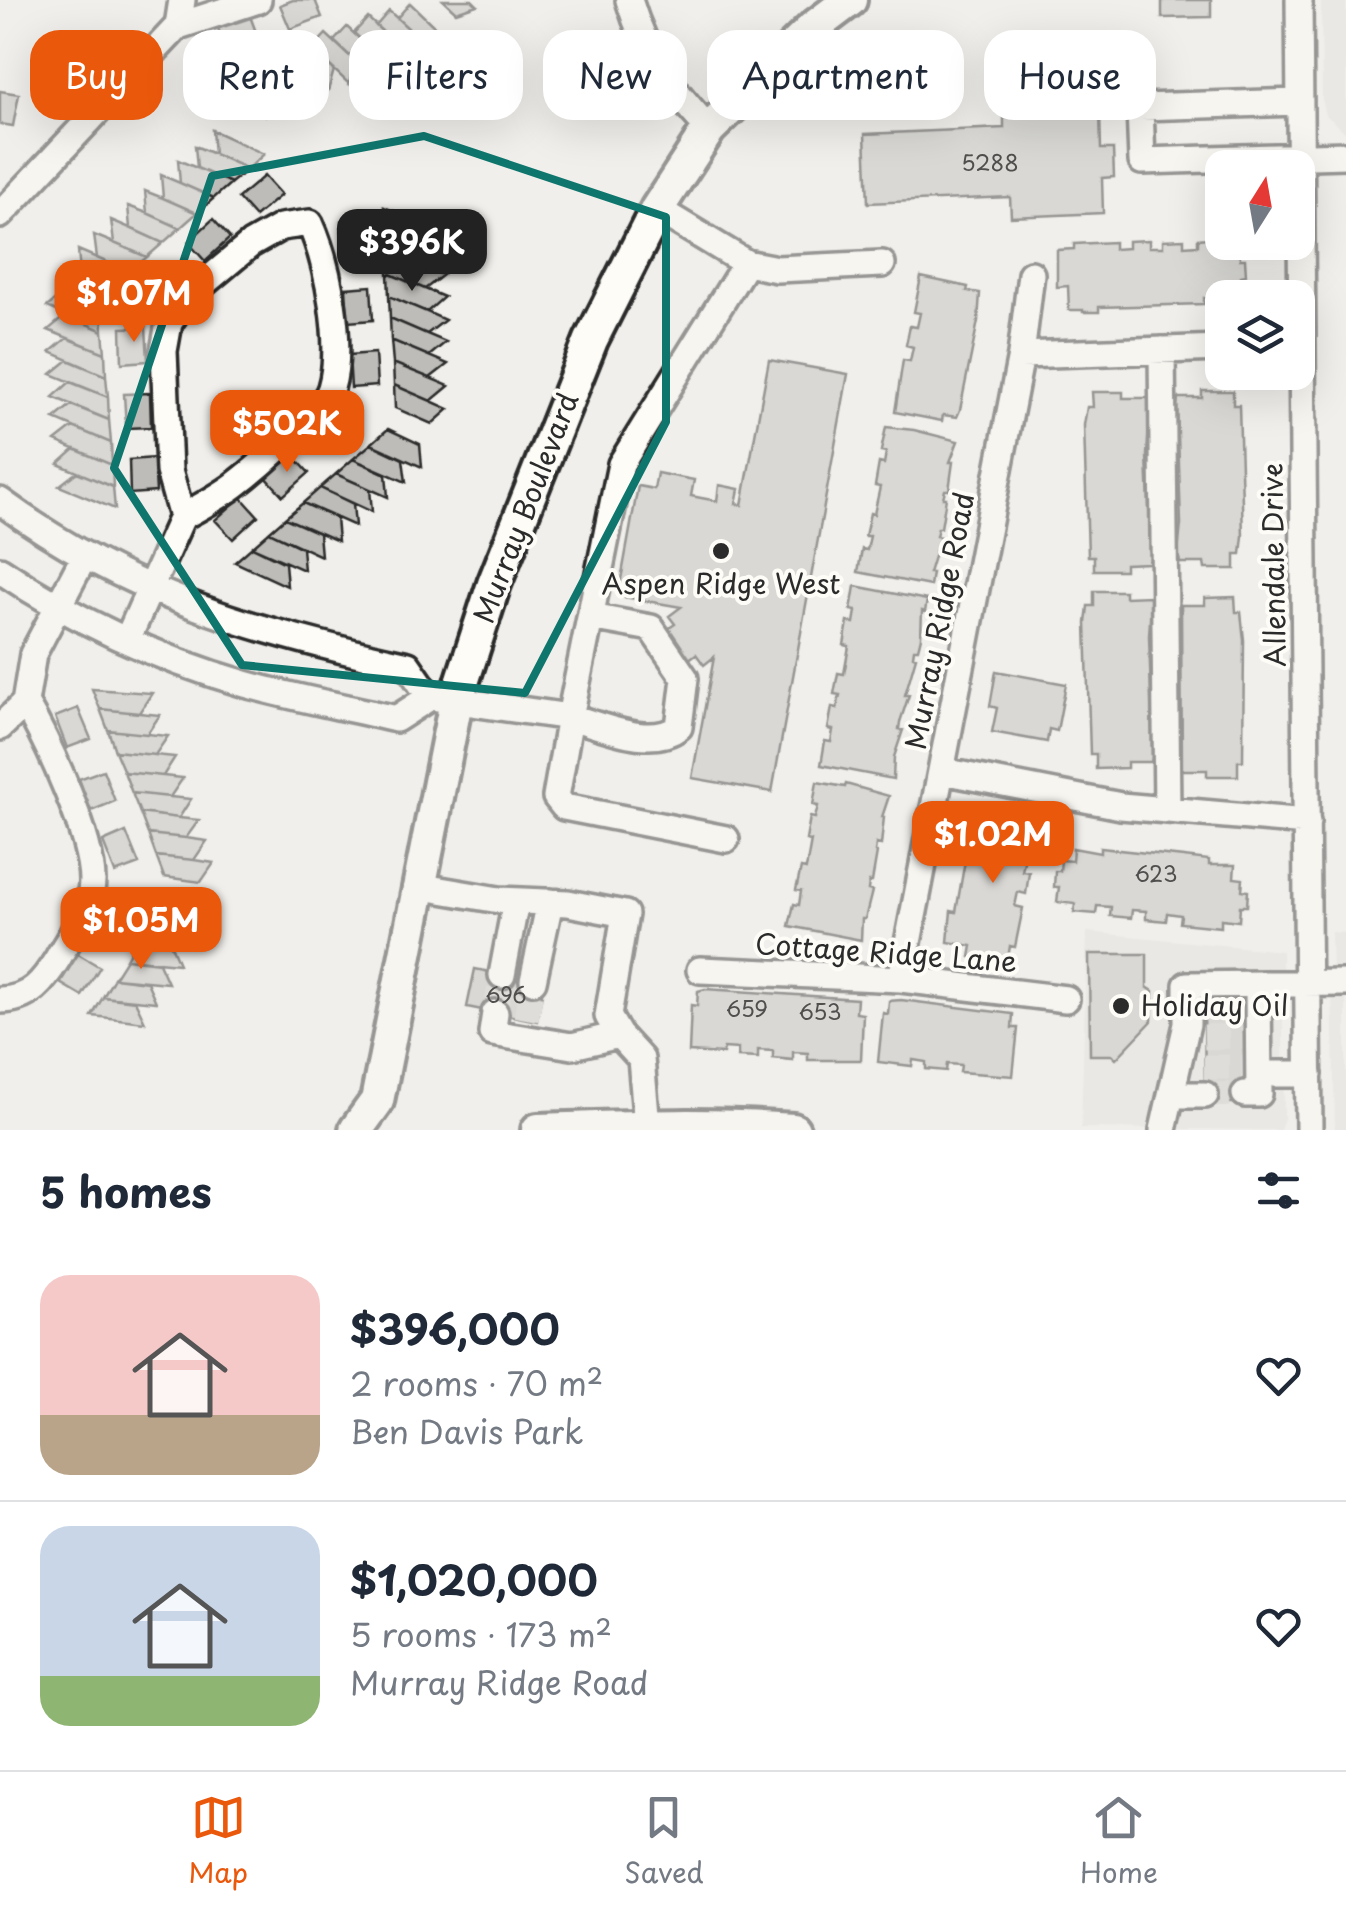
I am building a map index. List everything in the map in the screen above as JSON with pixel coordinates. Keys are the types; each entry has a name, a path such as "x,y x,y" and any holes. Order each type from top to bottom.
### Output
{"main road":[{"name":"Murray Boulevard","path":"356,1130 382,1116 443,699 494,584 591,340 657,209 709,129 812,28 850,0"},
{"path":"538,1130 647,1126 792,1130"}],"street":[{"path":"0,215 180,13 258,0"},
{"path":"629,0 658,69 709,129"},
{"name":"Allendale Drive","path":"1299,0 1300,150"},
{"path":"1205,158 1142,161 1140,107 1299,102"},
{"path":"1315,154 1346,155"},
{"path":"657,209 746,264 777,269 882,264"},
{"path":"127,640 182,517 234,486 320,408 331,388 335,359 328,280 322,250 310,223 281,227 251,244 185,299 170,323 164,351 168,471 182,517"},
{"path":"726,840 564,807 556,797 622,464 746,264"},
{"name":"Murray Ridge Road","path":"902,980 1022,354 1031,274"},
{"path":"1022,354 1205,349"},
{"path":"1162,350 1167,810"},
{"name":"Allendale Drive","path":"1301,390 1309,1130"},
{"path":"0,501 84,557 148,590 300,642 408,665 443,699"},
{"path":"0,1000 26,994 43,984 88,902 92,882 86,849 49,744 26,703 33,654 84,557"},
{"path":"0,570 127,640 242,684 396,719 443,699 667,736 679,727 685,678 651,628 592,616"},
{"path":"0,726 26,703"},
{"path":"942,771 1090,801 1307,822"},
{"path":"418,886 625,914 608,1016 640,1059 647,1126"},
{"path":"518,978 532,901"},
{"name":"Cottage Ridge Lane","path":"700,970 902,980 1066,998"},
{"path":"1162,1130 1178,1068 1194,1037 1196,1008 1187,986 1253,1000 1308,984 1346,983"},
{"path":"1253,1000 1252,1076 1309,1074"},
{"path":"512,1025 581,1046 619,1035"},
{"path":"1178,1068 1204,1067"},
{"path":"1171,1095 1205,1095"}],"highlighted area":[{"path":"424,136 666,217 666,422 525,693 242,665 114,468 212,176"}],"shaded area":[{"path":"1321,0 1346,0 1346,133 1326,115 1322,99"},
{"path":"1087,932 1282,951 1284,1118 1280,1130 1081,1128"},
{"path":"1331,932 1346,933 1346,1130 1335,1130"}],"building":[{"path":"293,0 315,0 322,17 290,29 280,5"},
{"path":"443,0 472,0 477,5 456,12"},
{"path":"1162,0 1211,0 1211,17 1162,18"},
{"path":"410,3 438,30 410,30 397,18"},
{"path":"389,11 410,30 380,30 376,26"},
{"path":"250,16 255,30 219,30"},
{"path":"368,18 381,30 357,30"},
{"path":"347,27 350,30 349,55 334,41"},
{"path":"329,37 349,55 349,84 329,65"},
{"path":"0,91 19,94 13,126 0,124"},
{"path":"1004,120 1100,120 1101,149 1113,149 1114,177 1102,178 1103,213 1011,217 1010,197 868,203 865,134 1004,128"},
{"path":"212,130 264,154 248,169 214,154"},
{"path":"195,146 248,169 231,183 197,168"},
{"path":"178,160 231,183 214,198 180,183"},
{"path":"161,175 214,198 197,213 163,198"},
{"path":"264,176 281,195 255,217 238,198"},
{"path":"145,191 197,213 180,228 147,213"},
{"path":"128,206 180,228 163,243 130,228"},
{"path":"384,207 440,230 422,244 385,229"},
{"path":"213,219 230,238 205,261 188,242"},
{"path":"367,219 369,253 344,255 341,221"},
{"path":"111,220 163,243 147,257 114,243"},
{"path":"385,229 441,252 424,267 387,251"},
{"path":"94,235 147,257 129,272 97,258"},
{"path":"1205,238 1205,260 1245,260 1246,275 1241,280 1205,280 1204,304 1099,307 1099,312 1083,312 1069,310 1068,286 1057,287 1057,250 1074,249 1074,244 1114,242 1114,249 1128,248 1128,241 1149,240 1149,247 1163,247 1163,240 1184,239 1184,246 1198,245 1198,239"},
{"path":"78,250 129,272 112,287 80,273"},
{"path":"387,251 443,275 425,289 388,273"},
{"path":"164,263 181,281 155,304 138,286"},
{"path":"388,273 444,297 427,312 389,296"},
{"path":"921,277 980,293 960,410 957,417 943,415 942,421 895,412 903,360 910,361 913,347 906,345 910,326 917,327 920,313 914,312"},
{"path":"371,286 373,320 348,322 346,288"},
{"path":"65,292 102,308 103,331 47,307"},
{"path":"389,296 445,320 427,334 390,318"},
{"path":"66,315 103,331 105,353 48,330"},
{"path":"390,318 446,342 429,356 391,340"},
{"path":"146,327 148,361 122,363 121,328"},
{"path":"67,338 105,353 106,376 50,352"},
{"path":"391,340 448,364 430,378 393,363"},
{"path":"375,353 377,386 351,388 349,355"},
{"path":"68,360 106,376 108,397 51,374"},
{"name":"Aspen Ridge West","path":"769,360 848,374 772,792 692,778 714,657 704,665 696,654 669,674 646,644 675,624 669,616 681,607 618,596 638,486 654,489 657,473 694,480 691,496 717,501 719,485 739,489 736,504 742,505"},
{"path":"393,363 449,386 431,401 394,385"},
{"path":"70,382 108,397 109,420 53,397"},
{"path":"394,385 449,409 432,424 395,408"},
{"path":"1202,391 1233,391 1233,405 1239,405 1243,536 1241,554 1235,554 1235,569 1205,569 1204,563 1180,563 1178,554 1178,398 1202,398"},
{"path":"1092,392 1123,392 1123,398 1148,398 1150,407 1147,455 1151,556 1149,563 1125,564 1125,570 1094,570 1094,556 1088,556 1084,425 1087,407 1093,407"},
{"path":"150,393 151,427 126,428 124,394"},
{"path":"71,405 109,420 111,443 54,419"},
{"path":"342,410 359,429 334,451 317,433"},
{"path":"73,427 111,443 112,465 55,441"},
{"path":"886,427 958,441 950,462 949,490 945,490 943,498 930,586 858,572 862,549 867,550 870,536 865,536 880,487 875,486 879,463 884,464 886,452 881,451"},
{"path":"388,429 420,444 422,467 371,444"},
{"path":"371,444 403,459 406,482 353,459"},
{"path":"75,449 112,465 113,487 58,464"},
{"path":"292,454 309,473 283,496 266,477"},
{"path":"154,458 156,492 130,494 129,460"},
{"path":"353,459 386,474 388,497 336,474"},
{"path":"77,472 113,487 115,509 59,486"},
{"path":"336,474 370,489 372,512 320,488"},
{"path":"320,488 353,504 355,526 303,503"},
{"path":"241,497 258,516 233,539 215,520"},
{"path":"303,503 336,518 338,541 285,518"},
{"path":"285,518 319,533 321,556 269,532"},
{"path":"269,532 302,548 304,570 252,547"},
{"path":"252,547 285,563 287,586 235,562"},
{"path":"855,586 927,600 905,695 909,695 900,722 899,729 903,730 894,757 893,779 821,765 825,741 831,742 833,730 828,729 832,707 837,708 840,695 834,694 838,673 844,674 848,622 854,623 856,611 851,610"},
{"path":"1094,591 1125,591 1125,597 1150,596 1151,762 1127,762 1127,768 1096,769 1096,754 1090,754 1086,623 1088,606 1094,606"},
{"path":"1235,597 1244,640 1243,761 1238,761 1238,776 1207,776 1207,770 1182,770 1181,605 1205,605 1205,598"},
{"path":"996,671 1066,684 1057,731 1049,729 1047,742 992,732 997,708 990,706"},
{"path":"92,689 152,693 139,713 100,709"},
{"path":"78,708 91,739 67,748 55,717"},
{"path":"100,709 160,715 147,734 108,730"},
{"path":"108,730 168,736 155,755 115,751"},
{"path":"115,751 175,757 163,776 124,772"},
{"path":"103,770 115,801 91,811 79,779"},
{"path":"124,772 183,778 170,797 132,793"},
{"path":"817,782 845,787 846,784 889,796 882,817 881,845 876,844 868,890 872,891 862,919 861,940 789,926 794,904 799,905 801,891 796,890 801,868 806,869 810,817 815,818 818,806 813,805"},
{"path":"132,793 191,799 179,818 140,813"},
{"path":"1004,807 1019,809 1017,815 1032,818 1029,836 1036,837 1032,859 1025,857 1022,871 1029,872 1026,894 1018,892 1015,906 1023,908 1015,947 1010,946 1007,964 970,957 972,946 948,942 951,911 956,912 976,817 988,820 989,810 1003,813"},
{"path":"140,813 199,820 186,838 148,834"},
{"path":"126,832 139,864 115,873 103,842"},
{"path":"148,834 207,841 194,860 156,856"},
{"path":"1073,848 1235,865 1234,878 1243,879 1242,890 1248,891 1247,906 1240,906 1239,921 1221,919 1221,927 1180,923 1181,915 1167,913 1166,921 1146,919 1146,911 1132,910 1131,918 1110,916 1111,907 1097,906 1096,914 1074,912 1075,904 1057,902 1059,887 1054,887 1055,871 1060,871 1061,860 1072,861"},
{"path":"156,856 214,863 201,882 164,877"},
{"path":"113,897 135,910 117,938 95,925"},
{"path":"160,900 194,905 202,925 148,920"},
{"path":"148,920 181,924 190,945 137,939"},
{"path":"137,939 170,943 179,964 126,959"},
{"path":"78,954 100,967 82,996 60,983"},
{"name":"Holiday Oil","path":"1089,954 1147,954 1147,987 1153,991 1152,1021 1116,1059 1112,1055 1090,1055"},
{"path":"126,959 159,963 168,983 114,978"},
{"path":"475,969 544,983 537,1021 467,1007"},
{"path":"114,978 147,982 156,1002 103,997"},
{"path":"698,991 857,999 856,1013 863,1014 861,1060 808,1060 808,1053 793,1052 793,1060 773,1058 773,1051 758,1050 758,1058 738,1057 738,1049 724,1048 723,1054 689,1052 691,1005 697,1006"},
{"path":"103,997 135,1001 145,1022 92,1016"},
{"path":"889,1001 1013,1014 1012,1028 1018,1028 1013,1076 960,1072 961,1065 947,1064 946,1071 926,1069 926,1062 913,1060 912,1066 878,1062 883,1013 888,1014"},
{"name":"Holiday Oil","path":"1204,1001 1244,1001 1245,1103 1205,1103"}],"tunnel":[{"path":"495,1013 502,975"},
{"path":"526,1019 533,981"},
{"path":"1204,1008 1244,1008"},
{"path":"1204,1037 1244,1036"},
{"path":"1204,1067 1244,1067"},
{"path":"1205,1095 1245,1094"}],"place":[{"name":"Aspen Ridge West","path":"721,551"},
{"name":"Holiday Oil","path":"1121,1006"}]}
